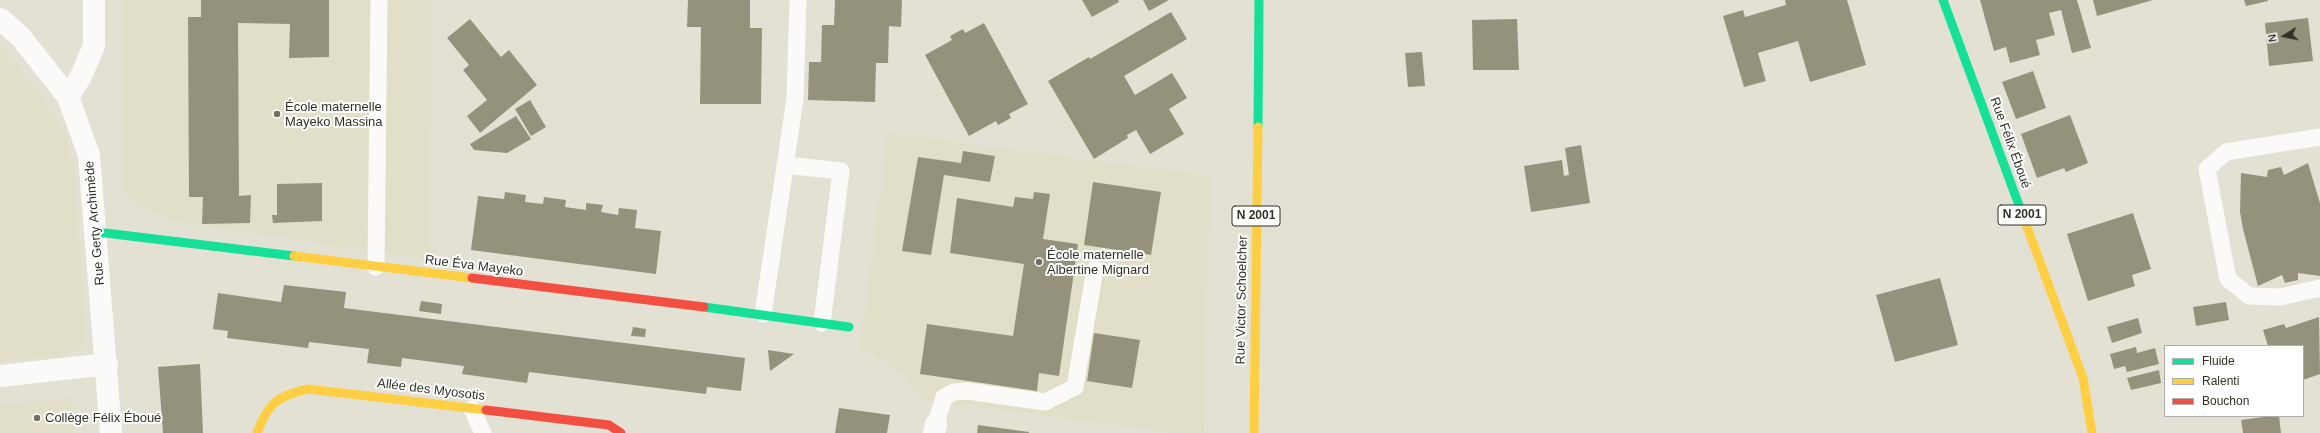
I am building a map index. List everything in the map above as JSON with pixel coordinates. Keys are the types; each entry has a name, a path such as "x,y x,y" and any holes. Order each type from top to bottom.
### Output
{"street":[{"path":"68,97 80,78 94,46 94,0"},
{"name":"Rue Victor Schoelcher","path":"1254,433 1260,0"},
{"name":"Rue Félix Éboué","path":"1943,0 2082,378 2092,433"},
{"name":"Rue Gerty Archimède","path":"0,19 20,36 68,97 89,155 97,232 111,433"},
{"name":"Rue Éva Mayeko","path":"97,232 763,314 849,327"},
{"path":"0,376 107,364"},
{"name":"Allée des Myosotis","path":"257,433 270,403 287,393 308,389 609,426 621,433"}],"lane":[{"path":"376,267 379,0"},
{"path":"763,314 795,99 798,0"},
{"path":"2320,137 2226,152 2207,169 2228,279 2249,296 2280,297 2320,288"},
{"path":"785,165 841,171 822,323"},
{"path":"935,428 944,397 954,392 967,391 1045,402 1075,386 1095,269"},
{"path":"472,409 483,433"}],"shaded area":[{"name":"École maternelle Mayeko Massina","path":"121,0 432,0 431,260 174,221 145,208 124,188"},
{"path":"0,44 40,93 66,136 76,174 85,337 77,351 65,355 0,361"},
{"name":"École maternelle Albertine Mignard","path":"888,133 1210,176 1204,433 1175,433 921,399 904,376 894,367 860,349"},
{"name":"Collège Félix Éboué","path":"72,397 74,433 0,433 0,404"}],"building":[{"path":"201,0 329,0 329,57 289,58 290,24 238,23 239,196 251,195 250,223 202,224 203,197 189,197 188,17 201,17"},
{"path":"688,0 750,0 750,28 762,28 761,104 700,104 701,27 687,27"},
{"path":"835,0 902,0 901,27 889,26 888,63 876,63 875,102 808,100 809,62 821,62 822,25 834,25"},
{"path":"1082,0 1118,0 1119,2 1092,17"},
{"path":"1143,0 1169,0 1149,11"},
{"path":"1785,0 1847,0 1866,65 1810,82 1798,41 1758,53 1766,81 1744,87 1723,16 1743,10 1745,17 1786,5"},
{"path":"1980,0 2077,0 2091,48 2072,53 2061,10 2049,13 2055,35 2036,40 2040,55 2010,63 2006,47 1994,51"},
{"path":"2093,0 2153,0 2097,16"},
{"path":"2244,0 2268,0 2268,1 2246,6"},
{"path":"1171,12 1187,39 1124,76 1135,95 1172,73 1187,98 1169,109 1184,134 1150,154 1136,130 1127,135 1128,138 1094,159 1048,81 1089,57 1090,59"},
{"path":"2308,18 2313,61 2269,66 2265,23"},
{"path":"470,19 501,57 509,50 537,85 480,133 467,116 487,100 463,70 469,65 447,38"},
{"path":"1517,19 1519,70 1473,70 1472,20"},
{"path":"984,23 1028,104 1009,114 1011,118 998,125 996,121 969,136 925,55 952,40 950,36 963,29 965,33"},
{"path":"1422,52 1425,86 1408,87 1405,53"},
{"path":"2033,71 2046,108 2016,119 2002,82"},
{"path":"530,100 546,127 531,136 515,109"},
{"path":"2070,115 2088,163 2066,172 2064,168 2037,178 2021,134"},
{"path":"516,116 531,139 507,153 474,150 470,144"},
{"path":"1581,145 1590,203 1531,212 1524,166 1562,160 1564,176 1569,175 1565,148"},
{"path":"963,151 995,156 990,182 944,175 931,255 902,251 918,157 961,163"},
{"path":"2308,163 2320,203 2320,276 2298,273 2298,280 2285,283 2282,275 2258,286 2240,212 2241,173 2267,177 2268,170 2281,167 2284,175"},
{"path":"1093,182 1161,192 1151,255 1084,245"},
{"path":"322,183 322,221 273,223 272,215 277,215 277,184"},
{"path":"505,192 526,195 525,202 543,204 544,197 566,200 565,207 586,210 586,203 603,205 601,212 618,215 619,208 637,210 635,228 661,231 656,274 471,250 478,196 504,199"},
{"path":"1034,192 1050,194 1043,239 1078,244 1059,376 1039,373 1037,391 920,374 927,324 1013,336 1024,264 950,253 957,198 1013,207 1015,197 1033,199"},
{"path":"2133,213 2151,269 2132,275 2135,286 2088,301 2067,234"},
{"path":"1940,278 1958,345 1895,362 1876,295"},
{"path":"284,285 346,292 344,308 745,358 741,391 707,387 706,394 529,372 527,383 462,374 464,366 402,358 401,367 367,363 369,349 309,342 308,348 227,338 228,331 213,329 218,293 281,302"},
{"path":"421,301 442,304 441,314 419,311"},
{"path":"2226,302 2229,320 2196,326 2193,307"},
{"path":"2319,317 2320,374 2304,380 2304,345 2268,345 2263,330 2284,324 2286,328"},
{"path":"2138,318 2142,333 2112,343 2107,327"},
{"path":"633,327 646,329 645,337 631,336"},
{"path":"1094,333 1140,340 1132,388 1087,381"},
{"path":"2136,347 2137,353 2155,348 2159,364 2127,372 2125,366 2114,369 2110,354"},
{"path":"768,350 794,354 770,371"},
{"path":"200,364 203,433 163,433 158,367"},
{"path":"2159,370 2161,383 2131,390 2127,378"},
{"path":"839,408 890,415 887,433 835,433"},
{"path":"2264,417 2279,417 2281,433 2243,433 2241,420"},
{"path":"978,425 1029,432 1029,433 977,433"}],"traffic: fast":[{"path":"1258,127 1259,0"},
{"path":"1943,0 2023,216"},
{"path":"97,232 294,256"},
{"path":"704,307 849,327"}],"traffic: slow":[{"path":"1254,433 1258,127"},
{"path":"2023,216 2083,378 2092,433"},
{"path":"294,256 472,278"},
{"path":"257,433 265,414 275,402 288,395 308,389 486,410"}],"traffic: jam":[{"path":"472,278 704,307"},
{"path":"486,410 609,425 621,433"}],"place":[{"name":"École maternelle Mayeko Massina","path":"277,114"},
{"name":"École maternelle Albertine Mignard","path":"1039,262"},
{"name":"Collège Félix Éboué","path":"37,418"}]}
